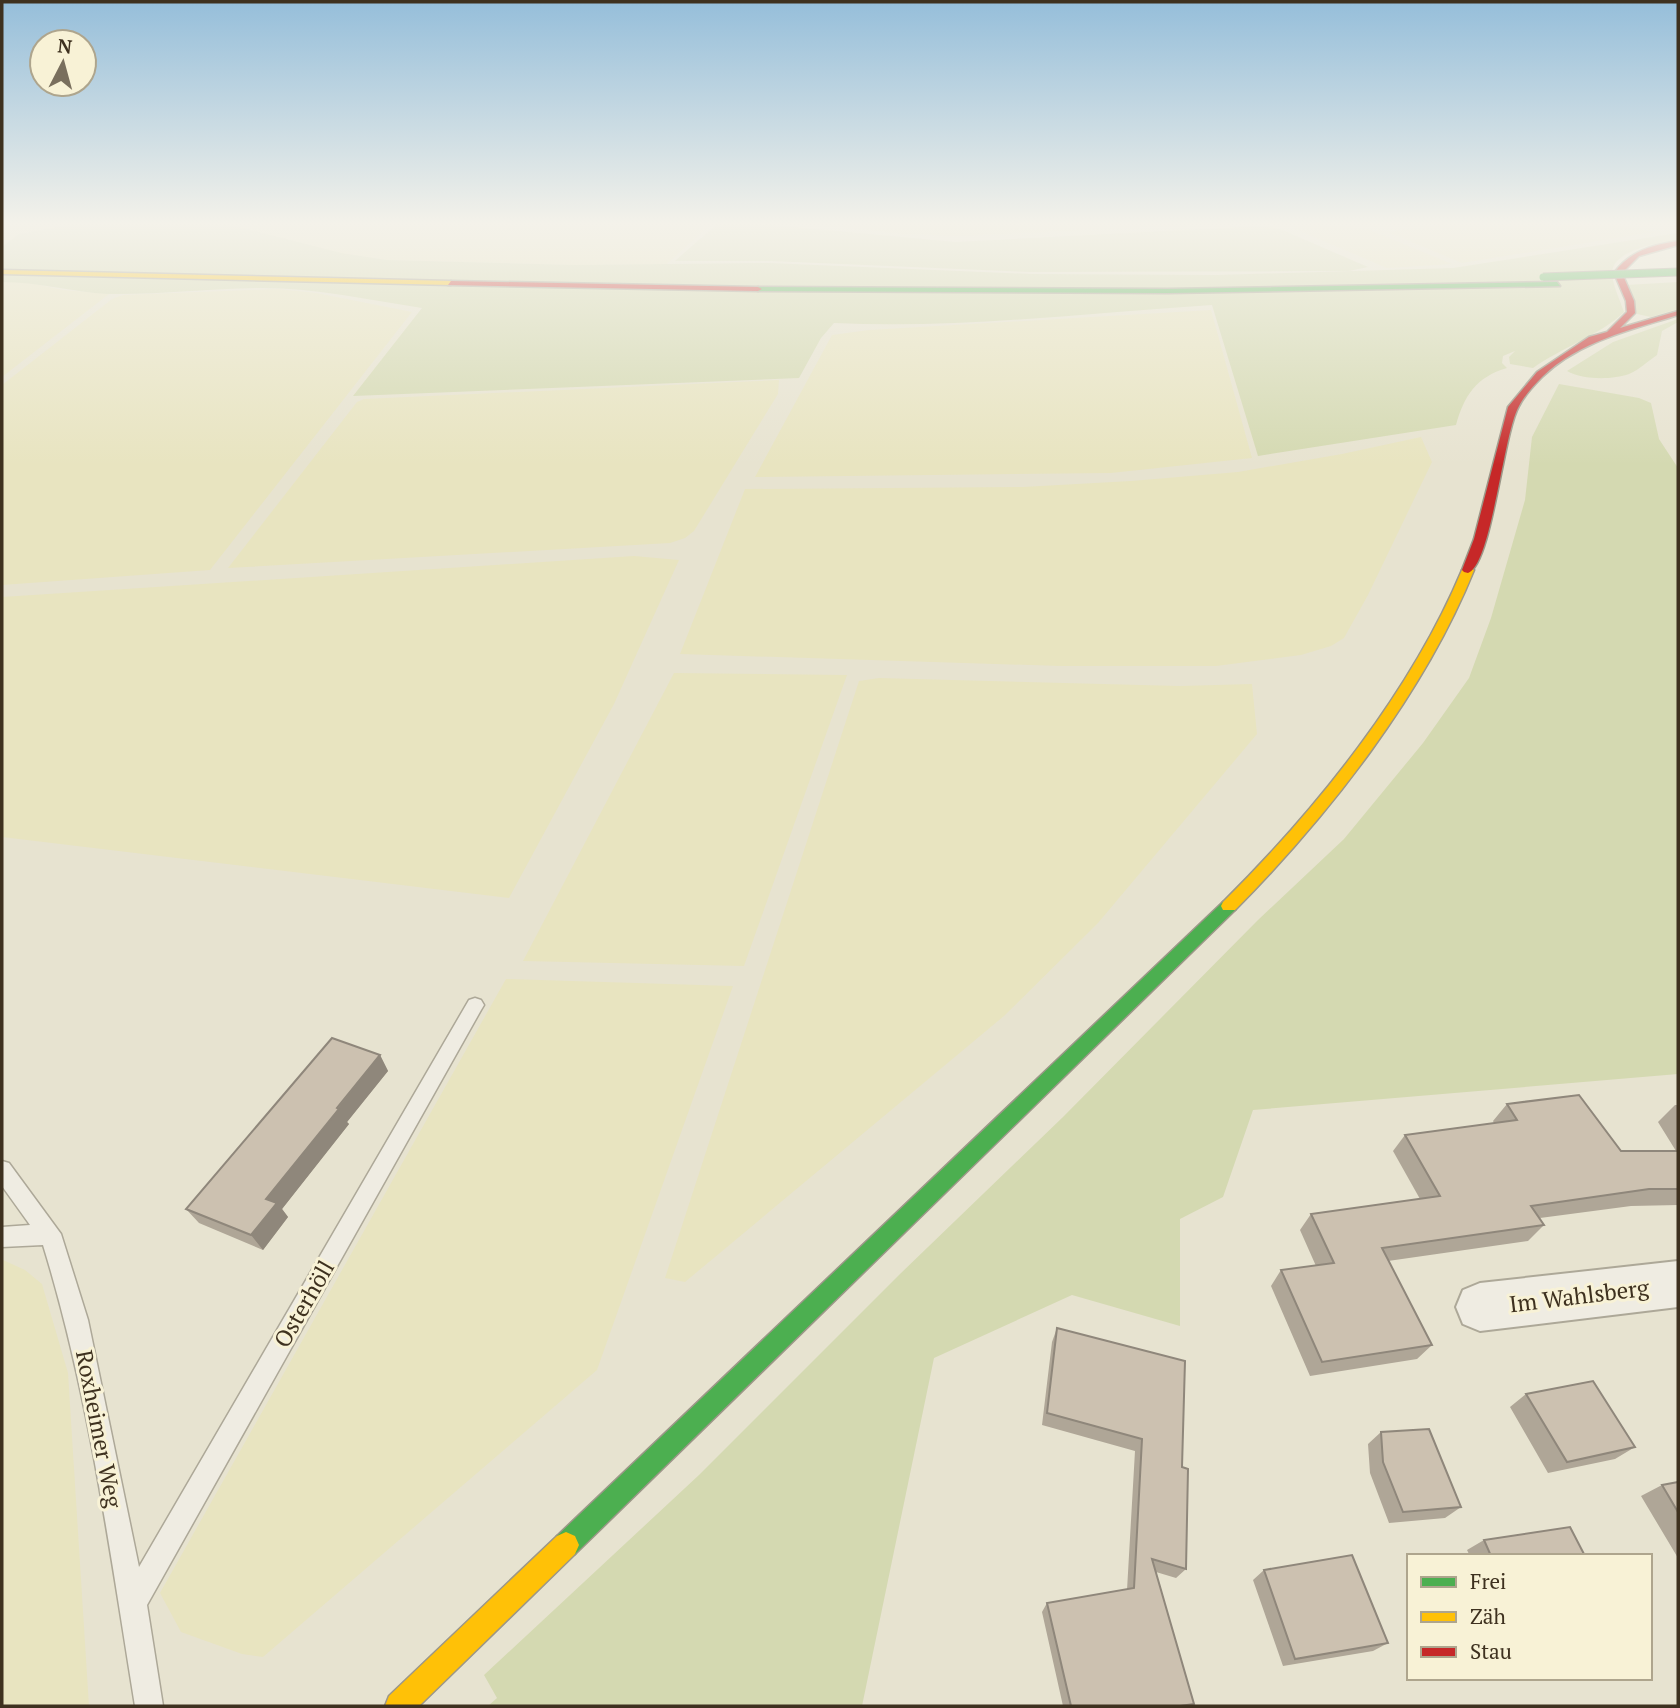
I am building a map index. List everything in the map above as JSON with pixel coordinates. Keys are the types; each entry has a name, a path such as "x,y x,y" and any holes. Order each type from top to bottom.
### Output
{"main road":[{"path":"1611,332 1631,313 1630,305"},
{"path":"399,1706 1235,900 1312,817 1409,687 1455,604 1480,539 1513,407 1540,374 1592,339 1678,313"}],"street":[{"name":"Im Wahlsberg","path":"1480,1307 1678,1284"}],"lane":[{"name":"Osterhöll","path":"133,1603 475,1005"},
{"name":"Roxheimer Weg","path":"2,1170 50,1234 77,1320 133,1603 149,1706"},
{"path":"2,1237 50,1234"}],"shaded area":[{"path":"2,305 95,305 2,377"},
{"path":"105,305 375,305 412,312 210,570 2,585 2,385"},
{"path":"1211,310 1252,458 1111,473 755,477 832,335 869,330"},
{"path":"779,380 778,394 694,531 685,538 670,543 228,568 357,402 364,399"},
{"path":"1421,437 1432,462 1368,595 1344,638 1331,646 1301,655 1216,666 1060,666 680,654 745,489 1023,487 1131,481 1238,472"},
{"path":"634,556 679,560 614,704 509,898 2,837 2,597"},
{"path":"674,673 847,675 744,966 523,961"},
{"path":"879,678 1180,686 1252,684 1257,734 1098,923 1004,1016 685,1282 665,1278 859,681"},
{"path":"506,979 733,986 597,1370 263,1657 242,1654 181,1632 160,1593"},
{"path":"3,1260 25,1270 42,1284 68,1373 89,1706 2,1706"}],"green space":[{"path":"402,305 1621,305 1624,312 1604,327 1533,368 1510,364 1509,357 1515,351 1503,356 1502,363 1507,368 1479,382 1467,397 1456,425 1258,456 1212,305 976,322 834,323 821,338 799,378 353,396 422,308"},
{"path":"1633,305 1678,305 1678,309 1651,317 1637,314"},
{"path":"1678,319 1678,322 1662,331 1657,355 1633,372 1598,378 1567,371 1613,342"},
{"path":"1559,384 1639,398 1651,403 1659,439 1678,468 1678,1074 1253,1110 1223,1197 1180,1219 1180,1326 1072,1295 934,1358 862,1706 488,1706 497,1698 484,1675 699,1475 900,1274 1063,1117 1258,920 1344,839 1423,743 1469,678 1491,618 1525,500 1532,437"}],"building":[{"path":"332,1038 380,1055 266,1199 277,1203 251,1235 186,1209"},
{"path":"1579,1095 1621,1151 1678,1151 1678,1189 1649,1189 1531,1206 1544,1225 1382,1248 1432,1345 1322,1362 1281,1270 1334,1263 1311,1214 1440,1196 1405,1135 1517,1120 1507,1104"},
{"path":"1057,1328 1185,1361 1182,1467 1188,1469 1186,1569 1152,1559 1194,1704 1071,1706 1047,1603 1134,1588 1142,1439 1047,1413"},
{"path":"1593,1381 1635,1447 1567,1462 1526,1394"},
{"path":"1429,1429 1461,1507 1403,1512 1383,1462 1381,1432"},
{"path":"1678,1482 1678,1512 1662,1485"},
{"path":"1570,1527 1584,1554 1490,1554 1484,1540"},
{"path":"1352,1555 1388,1643 1295,1659 1264,1570"}],"traffic: fast":[{"path":"566,1545 1229,906"}],"traffic: slow":[{"path":"1229,906 1312,815 1389,712 1433,644 1468,570"},
{"path":"399,1706 566,1545"}],"traffic: jam":[{"path":"1611,332 1631,313 1630,305"},
{"path":"1540,374 1592,339 1678,313"},
{"path":"1468,570 1480,539 1513,407 1540,374"}]}
